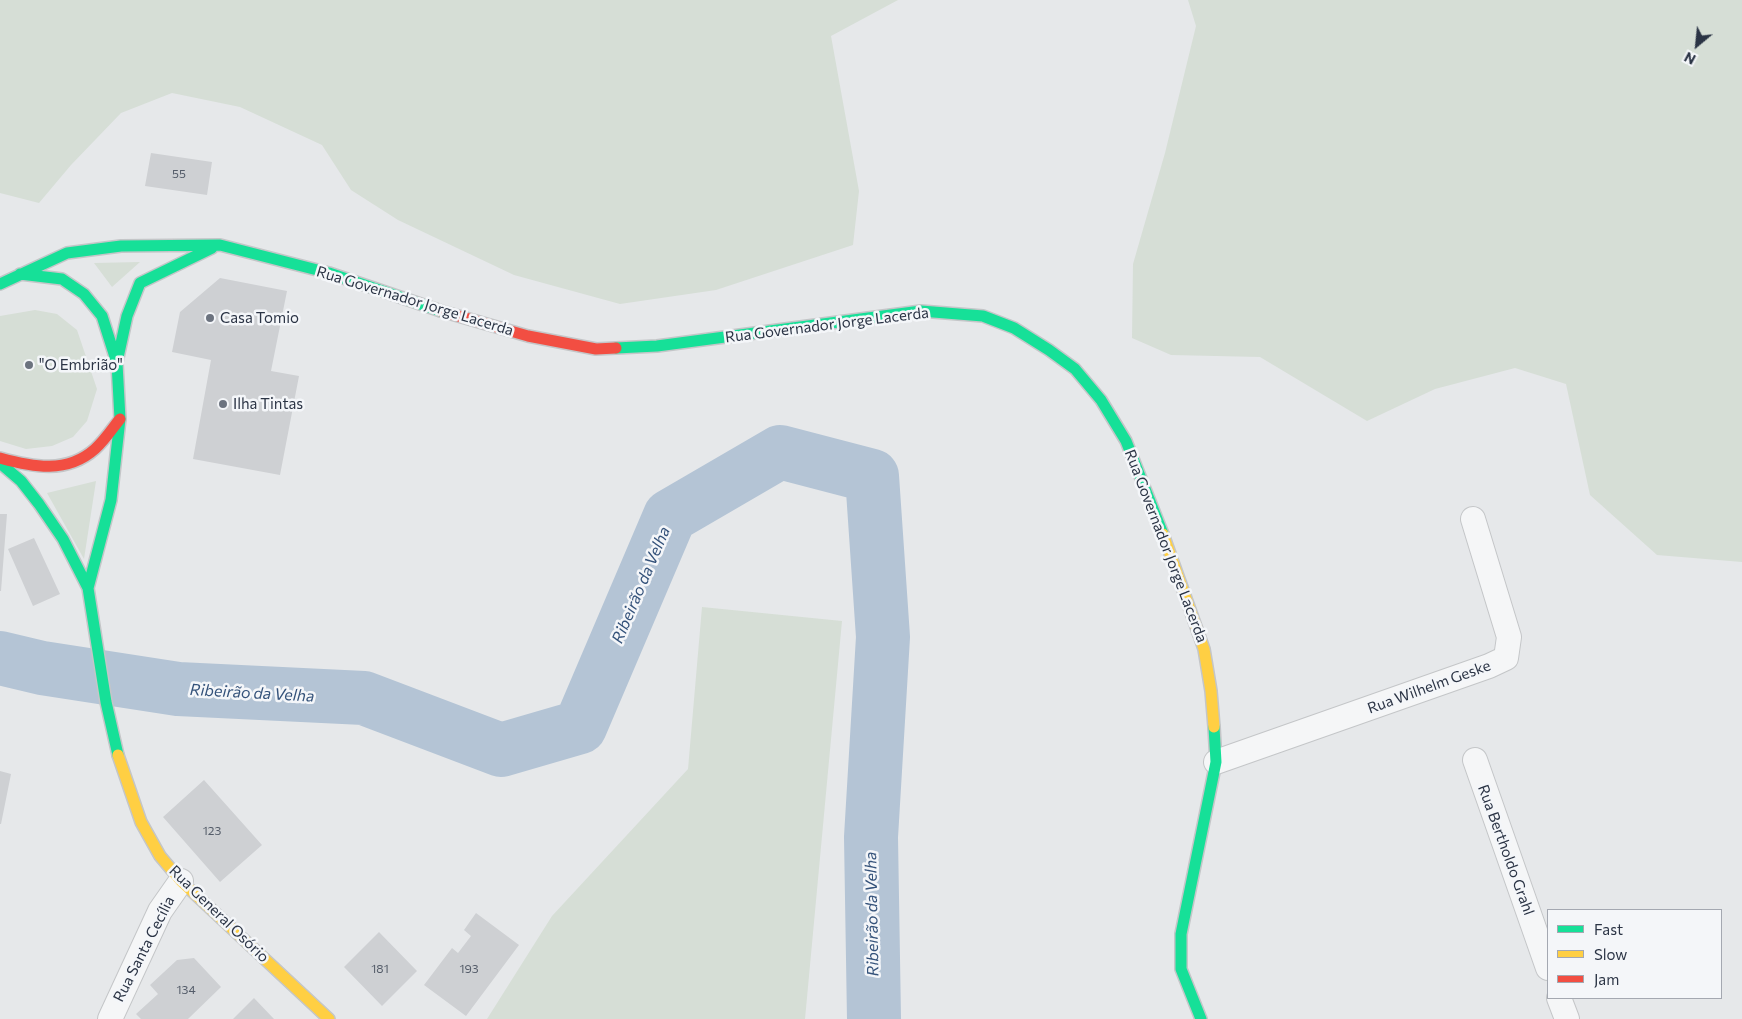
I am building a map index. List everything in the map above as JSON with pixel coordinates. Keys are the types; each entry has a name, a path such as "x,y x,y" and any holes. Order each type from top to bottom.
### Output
{"main road":[{"name":"Rua Governador Jorge Lacerda","path":"0,284 67,253 121,246 220,244 329,272 474,321 528,336 596,349 657,346 921,311 983,316 1014,328 1075,369 1101,400 1126,441 1163,533 1204,649 1211,691 1216,762 1181,934 1181,969 1201,1019"},
{"path":"117,363 127,316 140,283 220,244"},
{"path":"20,274 62,279 84,294 102,316 117,363"},
{"name":"Rua General Osório","path":"88,588 111,500 120,419 117,363"},
{"path":"0,458 31,466 54,468 76,461 95,449 120,419"},
{"name":"Rua General Osório","path":"0,463 21,481 39,504 63,539 88,588 106,702 118,756 140,822 160,856 181,881 329,1019"}],"street":[{"name":"Rua Wilhelm Geske","path":"1216,762 1489,666 1506,658 1509,637 1474,519"},
{"name":"Rua Bertholdo Grahl","path":"1475,760 1547,965"},
{"name":"Rua Santa Cecília","path":"110,1019 160,911 181,881"},
{"path":"1559,999 1567,1019"}],"shaded area":[{"path":"0,0 898,0 831,36 859,191 853,245 716,290 620,304 514,275 398,220 351,190 322,145 240,107 172,93 121,113 71,165 39,203 0,193"},
{"path":"1188,0 1742,0 1742,562 1657,555 1590,495 1566,384 1515,368 1435,389 1367,421 1260,357 1171,355 1132,338 1133,264 1165,153 1196,26"},
{"path":"140,262 112,287 94,263"},
{"path":"35,310 57,314 77,330 97,389 87,421 73,437 52,446 26,449 0,441 0,316"},
{"path":"96,481 84,559 47,493"},
{"path":"702,607 842,621 805,1019 487,1019 552,916 688,769"}],"building":[{"path":"151,153 212,162 207,195 145,186"},
{"path":"220,278 287,291 271,371 299,376 280,475 193,459 211,360 172,352 180,312"},
{"path":"0,514 7,514 1,591 0,591"},
{"path":"34,538 60,594 33,606 8,549"},
{"path":"0,771 11,774 1,824 0,824"},
{"path":"204,780 262,845 220,882 163,817"},
{"path":"476,913 519,945 466,1016 424,985 452,948 458,953 471,936 464,930"},
{"path":"379,932 417,971 382,1006 344,967"},
{"path":"194,958 221,987 188,1019 141,1019 136,1014 158,994 150,985 177,960"},
{"path":"254,998 274,1019 233,1019"}],"waterway":[{"name":"Ribeirão da Velha","path":"0,658 42,668 178,689 364,698 501,750 580,727 670,516 780,452 872,476 883,637 871,837 874,1019"}],"traffic: fast":[{"path":"0,284 67,253 121,246 220,245 329,273 441,311"},
{"path":"117,362 127,316 140,283 212,248"},
{"path":"20,274 62,279 84,294 102,316 117,363 120,419 111,500 88,588"},
{"path":"616,348 657,346 921,311 983,316 1014,328 1049,350 1075,369 1101,400 1126,441 1163,534"},
{"path":"0,463 21,481 39,504 63,539 88,588 106,702 118,755"},
{"path":"1201,1019 1181,969 1181,934 1216,762 1214,727"}],"traffic: slow":[{"path":"1163,534 1204,649 1211,691 1214,727"},
{"path":"118,755 141,822 160,856 181,881 329,1019"}],"traffic: jam":[{"path":"441,311 528,336 596,349 616,348"},
{"path":"0,458 37,466 61,465 73,462 95,449 120,419"}],"place":[{"name":"Casa Tomio","path":"210,318"},
{"name":"\"O Embrião\"","path":"29,365"},
{"name":"Ilha Tintas","path":"223,404"}]}
